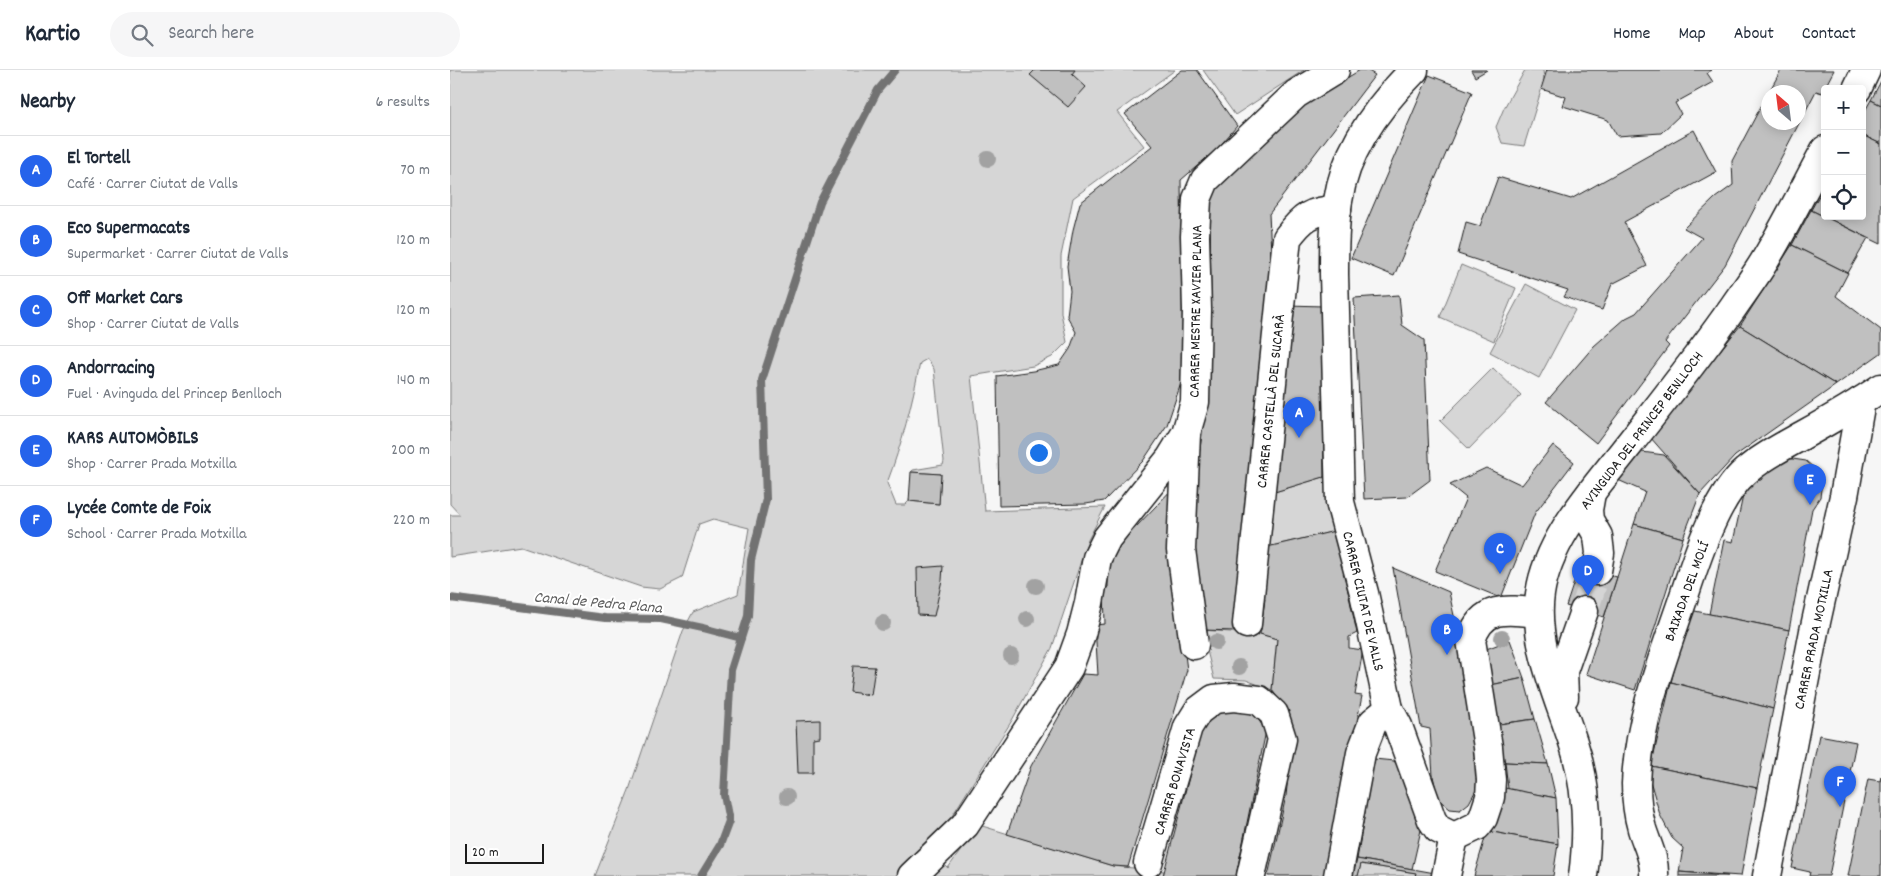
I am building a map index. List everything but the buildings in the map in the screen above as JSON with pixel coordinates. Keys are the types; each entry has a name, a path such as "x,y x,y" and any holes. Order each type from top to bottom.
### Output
{"street":[{"name":"CARRER MESTRE XAVIER PLANA","path":"912,876 965,825 1069,667 1081,634 1089,603 1097,558 1107,538 1170,459 1186,432 1196,402 1197,310 1195,236 1197,199 1205,180 1296,94 1335,70"},
{"name":"CARRER CIUTAT DE VALLS","path":"1414,70 1394,90 1377,112 1358,143 1345,172 1338,201 1334,237 1334,274 1340,502 1364,593 1389,709 1398,726 1432,820 1438,829 1454,837"},
{"path":"1859,85 1866,70"},
{"name":"AVINGUDA DEL PRINCEP BENLLOCH","path":"1569,731 1544,652 1538,613 1545,570 1555,546 1591,493 1734,307 1768,256 1821,157"},
{"name":"CARRER CASTELLÀ DEL SUCARÀ","path":"1248,624 1287,238 1301,220 1314,213 1337,210"},
{"name":"BAIXADA DEL MOLÍ","path":"1654,876 1654,865 1642,829 1637,806 1637,759 1655,678 1690,576 1718,508 1731,486 1746,471 1871,395"},
{"name":"CARRER PRADA MOTXILLA","path":"1767,876 1814,631 1844,496 1871,395"},
{"path":"1186,432 1181,550 1194,645"},
{"path":"1591,493 1588,510 1589,520 1598,536 1600,553 1596,571"},
{"path":"1446,876 1454,837 1470,831 1483,818 1490,797 1492,780 1471,640 1476,627 1486,616 1501,610 1538,613"},
{"path":"1582,876 1586,836 1584,793 1573,741 1569,731 1563,671 1584,611"},
{"name":"CARRER BONAVISTA","path":"1148,863 1188,727 1198,711 1214,699 1234,697 1259,700 1274,714 1282,739 1251,876"},
{"path":"1338,876 1361,753 1373,722 1389,709"}],"shaded area":[{"path":"450,70 1175,70 1117,112 1144,146 1073,198 1061,256 1061,313 1067,342 1052,357 1033,366 971,376 985,511 1105,507 1088,540 1052,648 1011,722 930,851 948,868 979,825 1113,866 1164,871 1163,876 595,876 629,790 683,631 693,612 738,594 749,528 713,519 699,524 682,578 660,589 641,587 521,546 450,557 450,515 460,515 450,504","holes":["927,359 934,369 944,461 943,465 913,470 911,472 941,474 939,504 909,501 905,505 896,505 887,483 906,423 920,363"]},
{"path":"1203,70 1304,70 1235,115"},
{"path":"1525,70 1543,70 1544,81 1524,146 1502,143 1496,127"},
{"path":"1461,265 1516,288 1494,341 1440,317"},
{"path":"1526,284 1575,310 1539,378 1490,352"},
{"path":"1493,368 1521,395 1469,449 1440,421"},
{"path":"1324,477 1335,531 1263,548 1268,494"},
{"path":"1202,630 1260,634 1277,639 1272,690 1246,680 1214,679"},
{"path":"1361,864 1416,873 1415,876 1358,876"}],"waterway":[{"path":"701,876 720,845 729,821 724,795 731,670 748,616 751,560 766,499 762,380 820,202 878,90 895,70"},
{"name":"Canal de Pedra Plana","path":"450,598 605,618 661,619 741,638"}],"tunnel":[{"path":"1584,611 1597,571"}],"place":[{"name":"El Tortell","path":"1299,438"},
{"name":"KARS AUTOMÒBILS","path":"1810,505"},
{"name":"Off Market Cars","path":"1500,574"},
{"name":"Andorracing","path":"1588,596"},
{"name":"Eco Supermacats","path":"1447,655"},
{"name":"Lycée Comte de Foix","path":"1840,807"}]}
